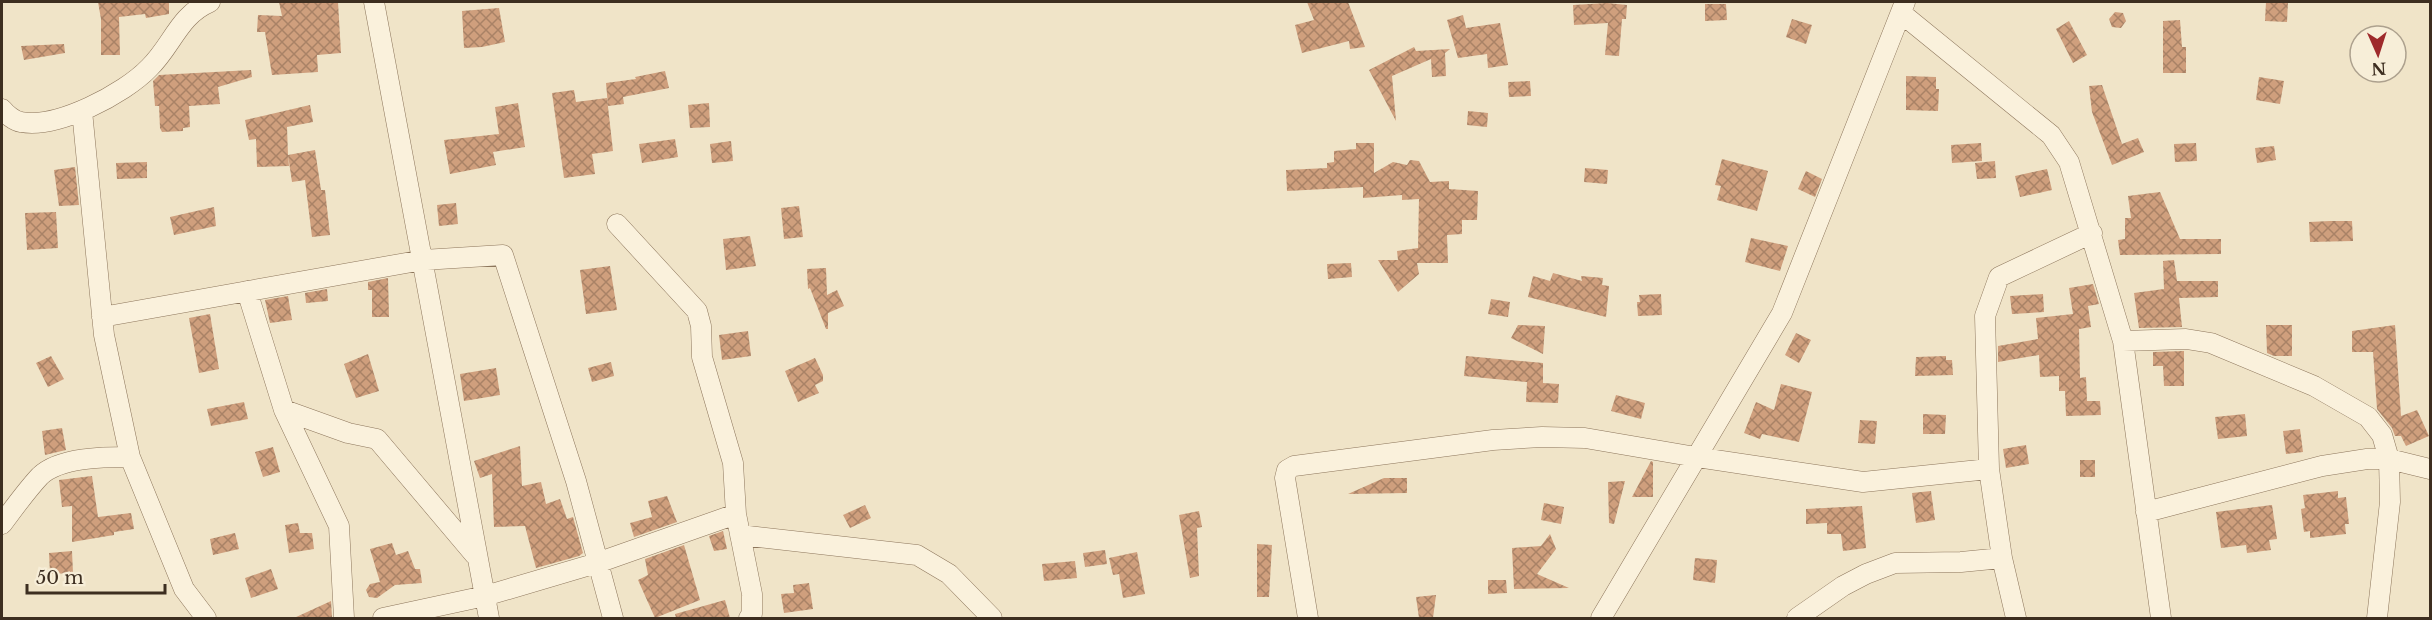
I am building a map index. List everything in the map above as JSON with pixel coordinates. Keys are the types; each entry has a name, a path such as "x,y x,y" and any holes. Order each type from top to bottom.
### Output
{"street":[{"path":"2,110 20,122 52,120 82,111 118,93 150,68 189,14 210,2"},
{"path":"374,2 489,618"},
{"path":"1600,618 1782,313 1903,8 2051,135 2069,162 2123,341 2161,618"},
{"path":"82,111 102,317 116,399 130,457 184,589 206,618"},
{"path":"617,224 697,311 701,326 702,357 733,463 736,513 752,594 752,614 749,618"},
{"path":"2016,618 2002,558 1989,469 1986,316 1991,296 2000,277 2092,233"},
{"path":"102,317 423,260 503,255 576,481 613,618"},
{"path":"247,291 284,410 339,526 344,618"},
{"path":"2123,341 2186,339 2211,343 2314,386 2368,417 2382,435 2389,459 2390,502 2377,618"},
{"path":"284,410 348,433 377,439 477,557"},
{"path":"1308,618 1285,478 1287,470 1294,466 1493,440 1585,438 1696,458 1863,482 1989,469"},
{"path":"2,524 42,475 57,466 96,457 130,457"},
{"path":"2146,512 2322,466 2367,459 2389,459 2430,469"},
{"path":"383,618 485,596 597,563 736,513"},
{"path":"740,535 917,555 949,574 992,618"},
{"path":"1797,618 1843,586 1895,563 1960,562 2002,558"}],"building":[{"path":"98,2 169,2 169,14 146,18 145,14 119,17 120,55 101,55 101,19"},
{"path":"279,2 338,2 341,53 317,55 318,72 272,75 265,32 257,32 258,15 282,16"},
{"path":"1307,2 1348,2 1365,47 1350,49 1349,41 1302,53 1295,25 1314,20"},
{"path":"2266,2 2288,2 2287,22 2265,21"},
{"path":"1607,3 1627,5 1626,19 1622,19 1619,56 1605,55 1608,23 1574,25 1573,5"},
{"path":"1705,4 1726,4 1727,20 1705,21"},
{"path":"499,8 505,42 464,48 462,11"},
{"path":"2115,12 2123,13 2126,21 2121,28 2112,27 2109,19"},
{"path":"1463,15 1466,28 1500,23 1508,65 1488,68 1487,54 1458,58 1447,20"},
{"path":"1792,19 1812,25 1806,44 1786,37"},
{"path":"2180,20 2182,47 2186,47 2186,73 2163,73 2163,21"},
{"path":"2069,21 2087,55 2073,63 2056,29"},
{"path":"64,44 65,53 24,60 21,46"},
{"path":"1414,47 1416,51 1450,49 1445,53 1446,76 1432,77 1431,59 1392,76 1396,121 1369,70"},
{"path":"251,70 252,77 218,87 220,104 189,106 190,127 183,128 183,131 162,132 159,106 155,106 153,81 159,75"},
{"path":"665,71 669,88 623,97 624,104 608,106 606,83 636,79 635,77"},
{"path":"1906,76 1936,77 1936,89 1939,89 1938,111 1906,110"},
{"path":"2259,77 2284,81 2280,104 2256,100"},
{"path":"1530,81 1531,96 1509,97 1508,82"},
{"path":"2102,85 2122,144 2138,138 2144,152 2112,165 2092,112 2089,86"},
{"path":"574,90 576,102 607,98 613,151 592,154 595,174 564,178 552,93"},
{"path":"518,103 525,147 493,152 496,165 450,174 444,140 499,134 495,107"},
{"path":"709,103 710,127 690,128 688,105"},
{"path":"310,105 313,122 287,127 289,166 257,167 256,139 249,140 245,120"},
{"path":"1468,111 1488,113 1487,127 1467,125"},
{"path":"675,139 678,157 642,163 639,144"},
{"path":"731,141 733,161 712,163 710,144"},
{"path":"1356,143 1374,143 1374,173 1393,162 1407,165 1410,160 1419,161 1430,182 1449,181 1449,189 1478,191 1477,220 1462,220 1462,234 1447,235 1448,263 1417,263 1419,274 1398,292 1378,260 1398,260 1397,251 1418,248 1419,199 1402,200 1402,195 1363,198 1363,187 1287,191 1286,170 1327,168 1327,163 1334,162 1334,151 1356,149"},
{"path":"1981,143 1982,161 1952,163 1951,145"},
{"path":"2196,143 2197,161 2175,162 2174,144"},
{"path":"2274,146 2276,160 2257,163 2255,148"},
{"path":"315,150 321,190 325,190 330,235 312,237 305,180 292,182 288,155"},
{"path":"1722,159 1768,171 1757,211 1717,200 1721,186 1715,185"},
{"path":"1995,161 1996,178 1977,179 1975,163"},
{"path":"147,162 147,178 117,179 116,163"},
{"path":"75,167 79,205 59,206 54,170"},
{"path":"1585,168 1608,170 1607,184 1584,182"},
{"path":"2047,169 2052,190 2020,197 2015,176"},
{"path":"1806,171 1822,179 1815,197 1798,189"},
{"path":"2160,192 2180,239 2221,239 2221,254 2120,255 2118,240 2125,239 2125,218 2131,218 2128,196"},
{"path":"456,203 458,224 439,226 437,205"},
{"path":"799,206 803,237 784,239 781,208"},
{"path":"214,207 216,226 174,235 170,217"},
{"path":"56,212 58,248 27,250 25,213"},
{"path":"2352,221 2353,241 2310,242 2309,222"},
{"path":"750,236 756,266 726,270 723,239"},
{"path":"1751,238 1788,246 1780,271 1745,262"},
{"path":"2174,260 2177,281 2218,281 2218,297 2179,298 2182,327 2139,328 2134,293 2164,289 2163,261"},
{"path":"1351,263 1352,277 1328,279 1327,264"},
{"path":"610,266 617,310 586,314 580,270"},
{"path":"826,268 827,295 837,290 844,306 828,313 828,329 826,329 810,288 808,289 807,269"},
{"path":"1553,273 1582,281 1581,276 1603,278 1602,285 1609,286 1606,317 1528,297 1533,276 1550,281"},
{"path":"388,278 389,317 372,317 372,290 368,290 368,282"},
{"path":"2093,284 2099,304 2088,306 2091,327 2079,329 2080,378 2086,377 2087,401 2100,401 2101,415 2066,416 2065,391 2059,391 2059,376 2040,377 2039,355 1998,362 1998,346 2038,339 2036,318 2073,314 2069,288"},
{"path":"327,289 328,301 306,303 305,293"},
{"path":"1661,294 1662,315 1638,316 1639,295"},
{"path":"2043,294 2044,312 2012,314 2010,296"},
{"path":"288,296 292,320 270,323 265,300"},
{"path":"1491,299 1510,302 1508,317 1488,314"},
{"path":"210,314 219,369 199,373 189,318"},
{"path":"1518,325 1545,326 1543,354 1511,338"},
{"path":"2266,325 2292,325 2292,356 2274,356 2267,353"},
{"path":"2395,325 2401,416 2417,410 2429,436 2406,446 2401,436 2395,436 2392,428 2377,409 2373,352 2352,352 2352,331"},
{"path":"748,331 751,356 722,360 719,335"},
{"path":"1796,333 1811,340 1799,363 1785,355"},
{"path":"2184,351 2184,386 2164,386 2163,366 2153,366 2153,352"},
{"path":"368,354 379,391 356,398 344,364"},
{"path":"51,356 64,379 48,387 36,363"},
{"path":"1466,356 1543,363 1543,383 1559,384 1558,403 1526,402 1527,382 1464,376"},
{"path":"1946,356 1946,360 1952,360 1953,375 1915,376 1916,357"},
{"path":"815,358 823,375 823,381 815,385 819,393 798,402 785,371"},
{"path":"611,362 614,376 592,382 588,368"},
{"path":"496,368 500,395 464,401 460,374"},
{"path":"1781,384 1812,392 1799,442 1762,434 1760,439 1744,433 1756,402 1774,410"},
{"path":"1616,395 1645,403 1641,419 1611,411"},
{"path":"244,402 248,419 211,426 207,409"},
{"path":"1923,414 1946,415 1945,434 1923,434"},
{"path":"2245,414 2247,436 2218,439 2215,417"},
{"path":"1860,420 1877,421 1875,444 1858,443"},
{"path":"62,428 66,450 45,455 42,431"},
{"path":"2300,429 2303,452 2286,454 2283,431"},
{"path":"2026,445 2029,464 2006,468 2003,449"},
{"path":"520,446 522,486 541,482 546,504 560,499 567,519 573,517 583,553 579,556 536,568 525,526 494,527 492,474 480,478 474,461"},
{"path":"273,447 280,472 263,477 255,452"},
{"path":"2080,460 2095,460 2095,477 2080,477"},
{"path":"1651,461 1653,462 1653,497 1632,497"},
{"path":"92,476 98,517 131,513 134,529 72,542 72,506 62,507 59,480"},
{"path":"1384,478 1407,478 1407,493 1348,494"},
{"path":"1625,481 1614,524 1609,523 1608,482"},
{"path":"1931,491 1935,520 1916,523 1912,493"},
{"path":"2338,491 2338,498 2346,497 2349,524 2345,524 2346,534 2310,538 2310,531 2304,532 2301,509 2305,508 2303,495"},
{"path":"667,496 677,522 634,537 630,523 652,517 648,501"},
{"path":"1544,503 1564,507 1561,524 1541,520"},
{"path":"865,505 871,518 850,528 843,515"},
{"path":"2272,505 2277,539 2269,540 2271,550 2247,553 2246,545 2221,548 2216,512"},
{"path":"1862,506 1866,548 1843,551 1841,534 1827,534 1827,523 1806,524 1806,509"},
{"path":"1199,511 1202,527 1197,528 1199,576 1190,578 1179,515"},
{"path":"298,523 300,533 312,533 314,549 289,553 285,525"},
{"path":"723,531 727,549 714,551 709,536"},
{"path":"235,533 239,549 213,555 210,539"},
{"path":"1550,534 1556,549 1537,574 1569,588 1514,589 1512,548 1541,546"},
{"path":"392,543 396,555 408,551 415,569 420,569 422,583 395,585 377,598 369,597 366,590 370,584 380,582 370,549"},
{"path":"1257,544 1272,545 1269,597 1257,597"},
{"path":"684,545 700,600 655,618 638,580 648,575 645,559"},
{"path":"1105,550 1107,564 1085,567 1083,553"},
{"path":"72,551 73,573 50,574 49,553"},
{"path":"1137,552 1145,594 1123,598 1119,574 1113,575 1109,558"},
{"path":"1695,558 1717,560 1715,583 1693,580"},
{"path":"1075,561 1077,578 1044,581 1042,564"},
{"path":"271,569 278,589 251,598 245,578"},
{"path":"1488,580 1506,580 1507,593 1488,594"},
{"path":"809,583 813,609 784,613 781,594 794,593 793,585"},
{"path":"1436,595 1433,618 1419,618 1416,597"},
{"path":"725,600 730,618 676,618 675,614"},
{"path":"331,601 332,617 294,618"}]}
